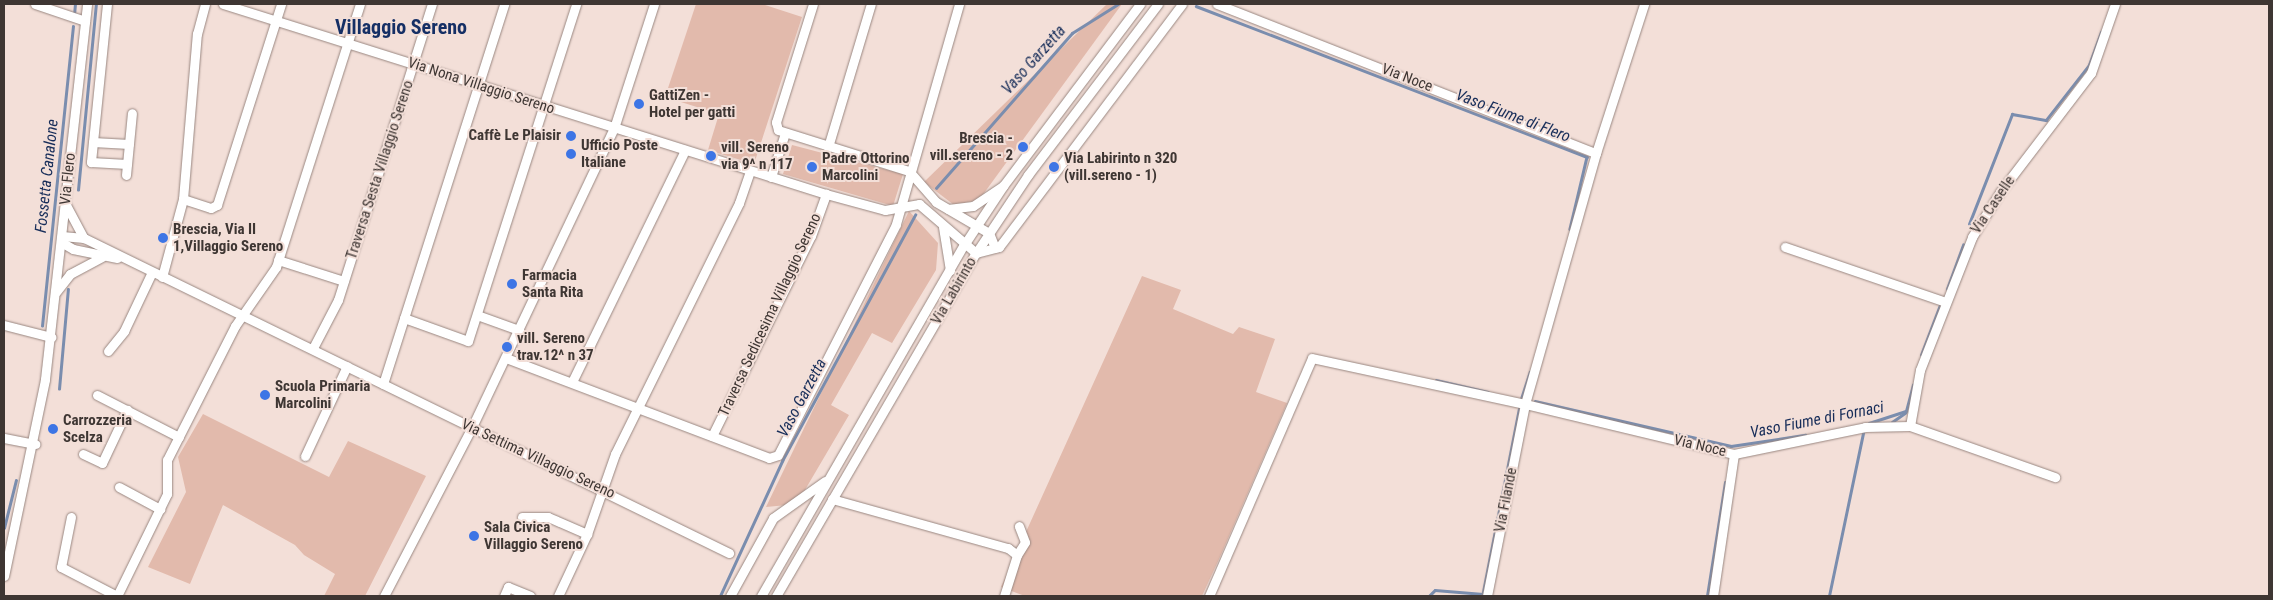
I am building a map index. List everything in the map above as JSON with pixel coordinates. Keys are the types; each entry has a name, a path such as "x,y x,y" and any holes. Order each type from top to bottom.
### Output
{"street":[{"path":"35,4 85,22"},
{"name":"Via Flero","path":"4,576 34,444 51,337 87,4"},
{"name":"Via Flero","path":"107,4 91,162 127,164"},
{"path":"162,276 183,199 197,34 205,4"},
{"name":"Via Nona Villaggio Sereno","path":"223,4 478,86 826,194 885,210 919,204 943,227 976,253"},
{"path":"183,199 211,208 217,204 282,4"},
{"path":"71,517 61,567 117,596 167,494 167,460 244,314 278,260 360,4"},
{"name":"Traversa Sesta Villaggio Sereno","path":"313,348 344,281 432,4"},
{"path":"383,384 504,4"},
{"path":"404,318 468,341 576,4"},
{"path":"384,596 506,358 614,128 654,4"},
{"path":"813,4 776,122 784,136 909,171 948,209 989,233 995,248 976,253"},
{"path":"828,147 871,4"},
{"path":"506,358 769,458 778,455 901,207 909,171 959,4"},
{"name":"Via Labirinto","path":"760,596 964,245 1003,186 1140,4"},
{"name":"Via Labirinto","path":"776,596 976,253 1158,4"},
{"name":"Via Labirinto","path":"995,248 1182,4"},
{"name":"Via Noce","path":"1217,4 1596,153"},
{"path":"1525,404 1596,153 1644,4"},
{"name":"Via Caselle","path":"1910,426 1920,370 1972,237 2000,192 2091,73 2115,4"},
{"path":"126,175 132,112"},
{"path":"771,176 784,136"},
{"name":"Via Flero","path":"93,142 129,144"},
{"path":"572,382 686,150"},
{"path":"558,596 587,534 615,454 639,409 739,203 750,170"},
{"path":"948,209 973,206 1003,186"},
{"name":"Traversa Sedicesima Villaggio Sereno","path":"712,436 811,236 826,194"},
{"path":"65,203 84,238"},
{"path":"943,227 950,270"},
{"name":"Via Settima Villaggio Sereno","path":"62,239 84,238 120,258 244,314 471,428 604,489 729,553"},
{"name":"Via Settima Villaggio Sereno","path":"62,239 102,257 120,258"},
{"path":"1784,246 1946,302"},
{"path":"56,292 70,274 102,257"},
{"path":"278,260 344,281"},
{"path":"108,351 124,331 152,272"},
{"path":"477,315 519,330"},
{"path":"4,325 51,337"},
{"name":"Via Noce","path":"1209,596 1308,360 1525,404 1734,454 1713,596"},
{"path":"305,456 347,366"},
{"path":"97,395 179,437"},
{"name":"Via Filande","path":"1487,596 1525,404"},
{"path":"84,454 102,463 127,410"},
{"path":"1734,454 1865,427 1910,426 2055,477"},
{"path":"4,438 34,444"},
{"path":"730,596 773,518 827,480"},
{"path":"119,487 160,509"},
{"path":"832,499 1008,548 1017,555"},
{"path":"522,517 548,516 587,534"},
{"path":"1004,596 1017,555 1025,542 1019,526"},
{"path":"504,596 508,587 530,596"}],"shaded area":[{"path":"696,4 762,4 802,17 754,164 708,150 719,114 665,97"},
{"path":"1107,4 1122,4 979,200 954,205 924,182"},
{"path":"792,145 903,174 893,206 783,174"},
{"path":"909,211 938,243 936,270 892,343 872,333 831,405 849,415 802,495 787,505 766,507"},
{"path":"1142,276 1181,290 1173,309 1233,334 1239,327 1275,339 1256,392 1287,403 1220,557 1202,596 1025,596 1001,587"},
{"path":"203,414 329,477 348,441 426,476 365,596 324,596 335,574 304,555 295,545 223,505 190,584 148,567 186,492 178,457"}],"waterway":[{"name":"Fossetta Canalone","path":"74,15 75,4"},
{"name":"Fossetta Canalone","path":"78,190 96,4"},
{"name":"Vaso Garzetta","path":"936,188 1072,33 1118,4"},
{"name":"Vaso Fiume di Flero","path":"1196,6 1587,157 1570,229"},
{"name":"Fossetta Canalone","path":"42,326 73,27"},
{"name":"Vaso Fiume di Fornaci","path":"1969,224 2012,114 2046,120 2089,65 2101,32"},
{"name":"Vaso Garzetta","path":"720,596 782,461 915,215"},
{"name":"Vaso Fiume di Fornaci","path":"1947,289 1963,245"},
{"name":"Fossetta Canalone","path":"59,389 68,289"},
{"name":"Vaso Fiume di Fornaci","path":"1921,355 1940,305"},
{"name":"Vaso Fiume di Flero","path":"1521,399 1530,372"},
{"path":"1436,380 1488,392"},
{"name":"Vaso Fiume di Fornaci","path":"1869,423 1906,411 1913,385"},
{"path":"1535,401 1731,446 1805,435"},
{"name":"Vaso Fiume di Flero","path":"1483,592 1519,409"},
{"name":"Vaso Fiume di Fornaci","path":"1892,422 1905,413"},
{"name":"Vaso Fiume di Fornaci","path":"1829,596 1863,433"},
{"name":"Fossetta Canalone","path":"4,528 16,480"},
{"name":"Vaso Fiume di Fornaci","path":"1707,596 1725,482"},
{"name":"Vaso Fiume di Flero","path":"1429,596 1435,590 1483,594"}],"place":[{"name":"GattiZen - Hotel per gatti","path":"639,104"},
{"name":"Caffè Le Plaisir","path":"571,136"},
{"name":"Brescia - vill.sereno - 2","path":"1023,147"},
{"name":"Ufficio Poste Italiane","path":"571,154"},
{"name":"vill. Sereno via 9^ n 117","path":"711,156"},
{"name":"Padre Ottorino Marcolini","path":"812,167"},
{"name":"Via Labirinto n 320 (vill.sereno - 1)","path":"1054,167"},
{"name":"Brescia, Via II 1,Villaggio Sereno","path":"163,238"},
{"name":"Farmacia Santa Rita","path":"512,284"},
{"name":"vill. Sereno trav.12^ n 37","path":"507,347"},
{"name":"Scuola Primaria Marcolini","path":"265,395"},
{"name":"Carrozzeria Scelza","path":"53,429"},
{"name":"Sala Civica Villaggio Sereno","path":"474,536"}],"district":[{"name":"Villaggio Sereno","path":"401,27"}]}
